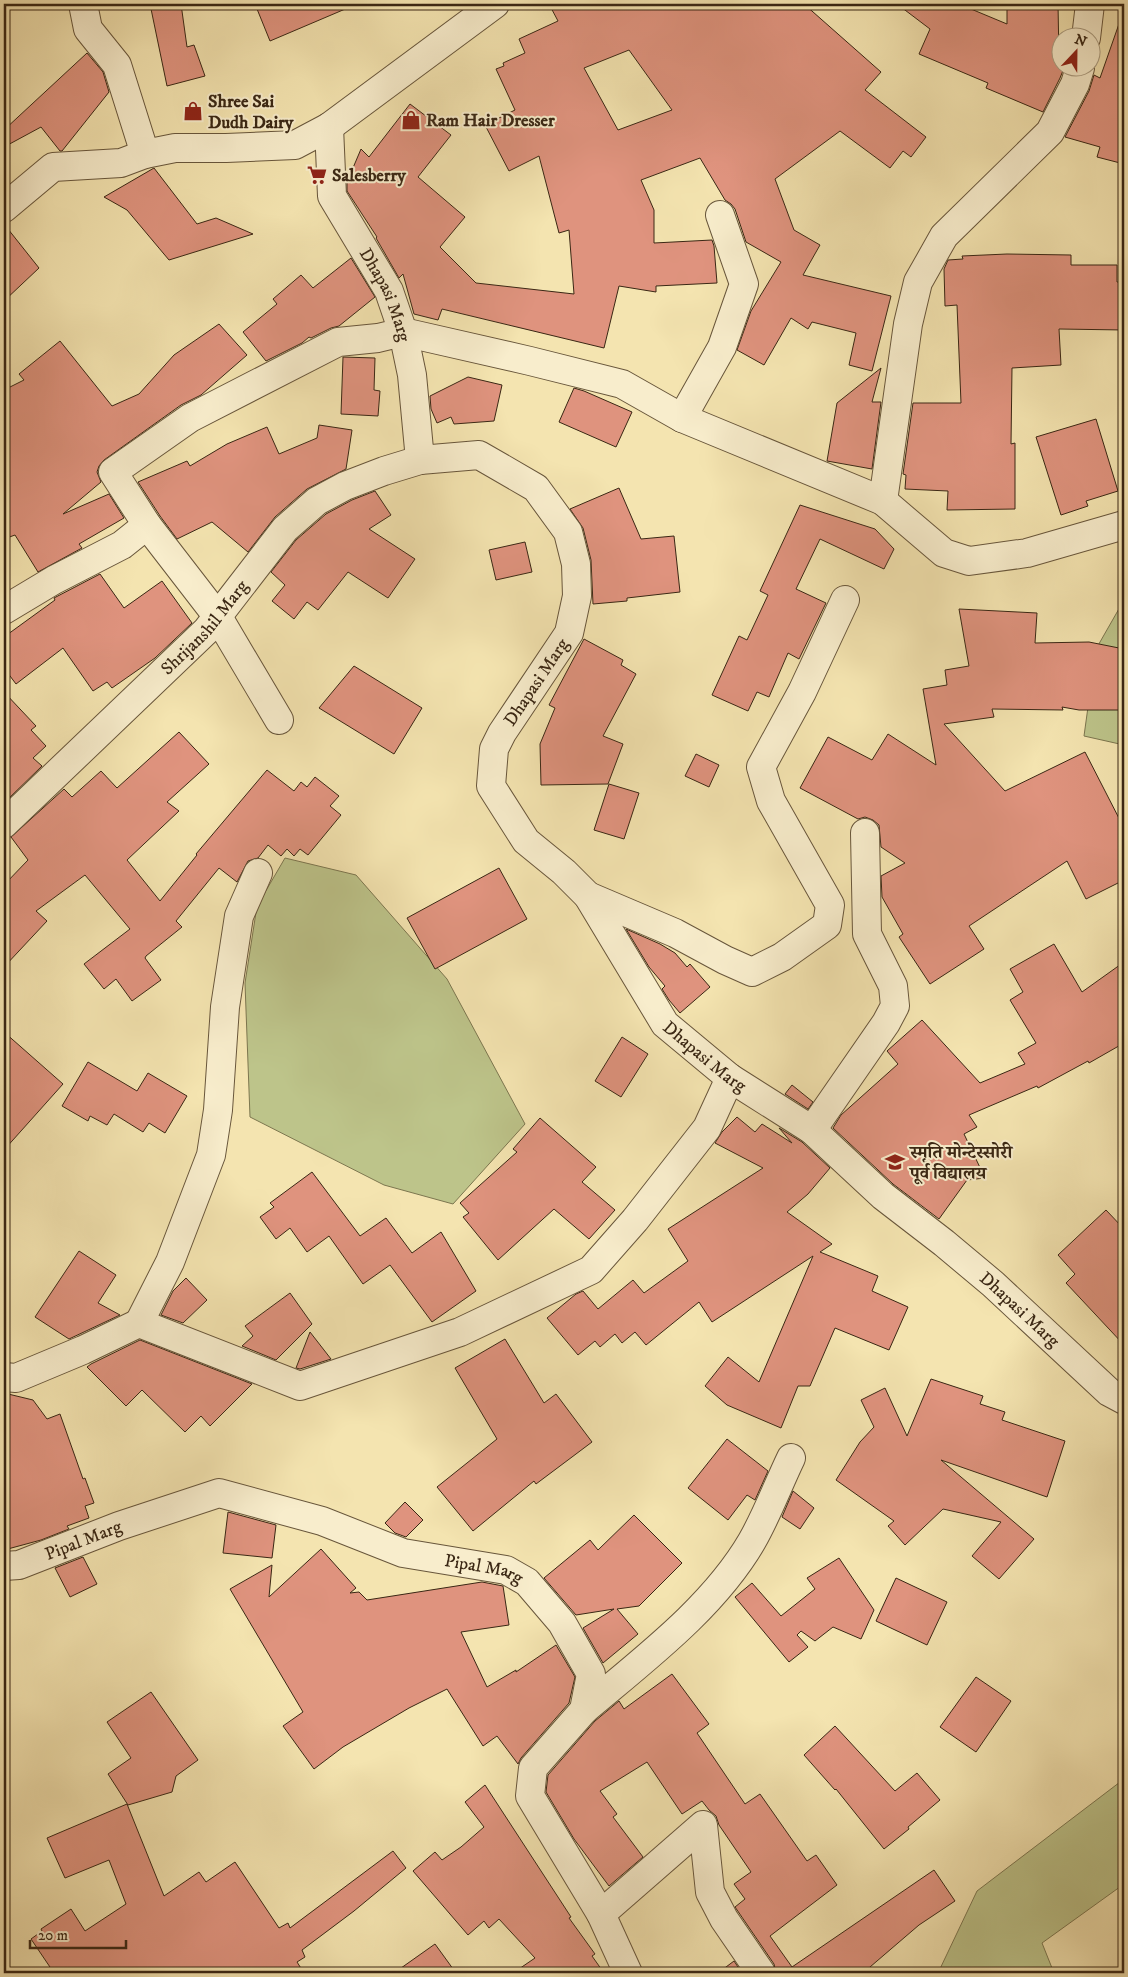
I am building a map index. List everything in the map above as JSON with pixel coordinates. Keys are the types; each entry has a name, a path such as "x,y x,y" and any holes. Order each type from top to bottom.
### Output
{"street":[{"path":"83,4 88,29 117,65 144,154"},
{"path":"4,208 53,167 121,163 144,154 175,148 295,145 329,127 494,4"},
{"path":"1087,28 1090,4"},
{"path":"883,500 908,324 918,282 944,236 1050,132 1077,78"},
{"name":"Dhapasi Marg","path":"329,127 332,196 389,291 403,332 412,375 420,460 478,455 536,488 568,532 576,564 577,596 569,633 502,732 494,749 491,786 526,841 564,872 588,896 664,1024 730,1078 812,1130 883,1196 993,1284 1109,1392 1124,1400"},
{"path":"682,418 722,347 744,284 720,215"},
{"path":"279,720 218,617 147,525 114,472 190,418 338,342 378,338 403,332 622,384 682,418 883,500 944,554 969,561 1027,553 1124,525"},
{"name":"Shrijanshil Marg","path":"4,824 170,667 218,617 285,529 318,501 345,486 420,460"},
{"path":"4,610 54,580 122,545 147,525"},
{"path":"588,896 675,933 752,972 782,957 827,925 830,905 771,801 761,767 802,692 845,600"},
{"path":"812,1130 886,1023 895,1006 893,986 867,934 864,832"},
{"path":"4,1377 16,1378 83,1350 139,1323 170,1262 211,1155 218,1110 225,1007 239,916 258,873"},
{"path":"139,1323 300,1386 460,1332 591,1270 635,1220 707,1128 730,1078"},
{"path":"628,1973 601,1914 530,1796 533,1768 584,1710 667,1639 712,1596 752,1541 791,1458"},
{"name":"Pipal Marg","path":"4,1566 20,1565 119,1526 219,1494 322,1521 403,1553 506,1570 528,1582 562,1623 591,1674 584,1710"},
{"path":"601,1914 703,1826 710,1892 724,1919 761,1973"}],"green space":[{"path":"1124,600 1124,745 1084,736 1096,649"},
{"path":"285,858 356,875 447,979 525,1124 453,1204 384,1185 250,1117 245,983 257,906"},
{"path":"1124,1779 1124,1884 1042,1943 1054,1973 938,1973 977,1891"}],"building":[{"path":"150,4 181,4 187,47 194,45 205,76 167,86"},
{"path":"255,4 357,4 270,41"},
{"path":"549,4 804,4 881,72 865,90 926,137 911,157 903,151 890,168 840,131 775,179 794,230 820,245 803,275 891,296 872,371 849,365 856,333 812,322 808,329 791,318 764,365 737,350 751,311 781,262 746,242 735,209 725,200 700,158 641,180 654,210 654,243 712,240 717,283 656,286 656,292 619,286 604,348 442,309 438,320 414,314 403,274 399,278 377,237 347,191 347,182 361,149 369,157 410,104 451,135 418,177 465,217 440,247 476,283 574,294 569,230 559,233 539,156 509,171 485,125 515,110 496,69 504,66 503,63 525,53 519,39 558,21","holes":["629,50 672,110 618,130 584,68"]},
{"path":"897,4 959,4 1007,24 1007,4 1058,4 1058,28 1050,28 1050,78 1060,78 1043,112 986,88 988,83 919,54 930,29"},
{"path":"1120,21 1124,21 1124,164 1097,157 1100,147 1065,137 1089,91 1093,78 1100,78"},
{"path":"87,53 103,72 109,92 62,151 60,151 41,127 4,147 4,130"},
{"path":"154,168 197,224 216,218 253,234 169,260 127,210 104,197"},
{"path":"4,224 39,268 4,301"},
{"path":"1007,254 1071,255 1071,265 1117,265 1117,282 1124,282 1124,330 1059,329 1061,365 1012,368 1011,444 1015,443 1015,509 947,510 948,491 905,489 906,475 903,474 913,403 961,403 957,305 945,306 944,269 948,260 963,259 962,256"},
{"path":"351,258 375,297 339,326 311,338 309,337 302,343 266,361 243,332 277,304 273,299 301,275 313,288"},
{"path":"219,324 247,355 201,395 181,405 104,460 97,472 101,482 63,514 109,494 124,518 79,544 82,548 38,572 15,535 4,539 4,390 24,380 19,374 60,341 112,406 139,394 174,355"},
{"path":"343,357 375,358 374,390 380,391 378,416 341,414"},
{"path":"881,368 872,402 881,402 872,469 827,461 837,403"},
{"path":"468,377 502,385 494,421 454,424 451,417 437,423 431,409 430,396"},
{"path":"574,388 632,412 616,447 559,422"},
{"path":"1096,419 1118,491 1086,501 1088,506 1061,515 1036,437"},
{"path":"319,425 352,430 346,469 307,489 275,517 248,552 212,522 177,539 138,482 187,461 190,466 227,444 267,427 279,454 317,438"},
{"path":"619,488 641,539 674,536 680,592 627,598 627,601 593,604 591,560 583,528 570,509"},
{"path":"375,491 391,515 369,529 415,559 388,598 348,572 318,610 307,602 294,619 272,601 285,585 271,572 296,540 326,514 352,500"},
{"path":"800,505 875,529 894,549 884,569 820,539 796,589 826,603 799,659 788,653 769,697 757,692 748,711 712,695 739,636 747,640 768,595 760,591"},
{"path":"525,542 532,572 496,580 489,550"},
{"path":"100,574 124,608 162,581 192,623 155,658 112,688 107,682 93,691 63,648 16,684 4,668 4,637 55,600 54,598"},
{"path":"959,609 1037,613 1035,643 1089,642 1124,649 1124,710 1079,710 1062,707 1063,710 992,709 994,717 944,724 1005,791 1085,752 1124,828 1124,880 1086,899 1067,861 969,926 984,949 930,984 899,937 903,934 882,897 881,876 905,863 881,847 879,825 873,820 865,817 858,819 800,788 828,737 872,760 888,734 936,765 923,689 947,685 945,670 969,666"},
{"path":"584,639 623,660 621,665 636,674 603,736 623,744 608,784 541,785 540,744 555,708 549,705"},
{"path":"354,666 422,708 394,754 319,708"},
{"path":"4,692 36,726 31,730 46,746 33,758 42,766 4,803"},
{"path":"179,732 209,764 167,802 179,811 127,860 160,901 196,854 267,770 294,791 301,782 307,787 315,777 339,796 330,806 341,815 308,855 300,849 294,856 287,849 281,856 268,845 258,858 248,861 237,882 219,868 176,921 182,927 146,956 145,958 161,980 132,1001 116,979 104,989 84,964 130,929 85,875 36,911 47,921 4,967 4,885 28,860 11,837 64,789 72,797 101,771 117,788"},
{"path":"696,754 719,765 709,787 685,776"},
{"path":"609,784 639,793 624,839 594,830"},
{"path":"499,868 527,919 435,969 407,918"},
{"path":"626,929 675,953 687,967 690,964 710,987 680,1013 669,1000 662,989 665,986 649,967"},
{"path":"1054,944 1082,992 1124,962 1124,1043 1038,1088 1037,1086 969,1115 977,1127 964,1134 985,1178 967,1180 939,1219 893,1184 833,1128 841,1115 898,1064 887,1051 922,1020 980,1083 1025,1064 1018,1053 1036,1043 1010,1000 1023,992 1010,969"},
{"path":"4,1032 63,1084 4,1150"},
{"path":"622,1037 648,1054 621,1097 595,1081"},
{"path":"88,1062 137,1091 148,1073 187,1096 165,1133 149,1123 143,1132 114,1114 107,1125 90,1116 88,1121 62,1106"},
{"path":"792,1085 813,1102 808,1109 785,1094"},
{"path":"737,1117 755,1132 762,1124 792,1143 779,1128 802,1142 830,1168 808,1194 787,1212 832,1244 820,1252 878,1276 872,1291 908,1307 889,1350 835,1328 810,1386 798,1386 781,1428 727,1405 705,1386 728,1357 759,1382 813,1256 712,1322 699,1302 646,1345 635,1332 622,1343 615,1334 600,1347 595,1341 578,1355 547,1318 576,1294 583,1291 598,1309 633,1280 644,1293 688,1261 668,1229 763,1168 715,1143 722,1132"},
{"path":"540,1118 596,1167 582,1182 615,1210 589,1239 554,1209 498,1260 463,1217 469,1213 460,1203 517,1152 513,1149"},
{"path":"312,1172 360,1236 386,1218 412,1253 441,1232 476,1291 432,1322 390,1265 363,1284 329,1236 307,1252 290,1228 276,1239 260,1217 274,1207 270,1203"},
{"path":"1106,1210 1124,1229 1124,1345 1066,1283 1075,1274 1058,1255"},
{"path":"79,1251 116,1275 98,1303 120,1315 69,1339 35,1317"},
{"path":"186,1278 207,1300 183,1323 161,1315 173,1291"},
{"path":"290,1293 312,1324 276,1360 242,1346 253,1336 245,1326"},
{"path":"310,1332 331,1359 300,1369 296,1368"},
{"path":"505,1339 544,1403 556,1394 592,1442 536,1484 534,1481 473,1531 437,1487 497,1439 455,1368"},
{"path":"140,1340 252,1384 210,1426 201,1416 185,1432 142,1390 126,1406 87,1367"},
{"path":"931,1379 983,1396 980,1404 1005,1412 1002,1420 1065,1441 1047,1497 941,1460 1034,1539 999,1579 972,1556 1001,1522 943,1509 905,1545 888,1526 894,1521 836,1480 860,1442 874,1427 861,1400 885,1388 907,1436"},
{"path":"4,1393 33,1400 47,1419 60,1414 83,1479 85,1478 94,1503 85,1506 89,1518 67,1526 69,1529 41,1540 4,1550"},
{"path":"727,1439 768,1471 755,1500 747,1495 728,1520 688,1488"},
{"path":"793,1491 814,1508 800,1529 782,1517"},
{"path":"405,1502 423,1520 406,1537 395,1533 385,1523"},
{"path":"228,1512 276,1525 272,1558 223,1553"},
{"path":"634,1515 682,1563 639,1606 617,1609 638,1634 603,1663 583,1628 614,1609 576,1615 544,1578 590,1540 598,1550"},
{"path":"321,1549 356,1588 350,1593 359,1592 367,1600 482,1582 503,1586 509,1625 461,1632 487,1687 516,1670 516,1672 556,1645 575,1677 569,1703 521,1758 518,1764 497,1736 483,1746 447,1689 409,1708 343,1747 314,1769 283,1726 303,1712 230,1589 272,1565 269,1597"},
{"path":"83,1557 97,1584 70,1597 55,1568"},
{"path":"839,1558 874,1610 861,1639 833,1627 815,1641 801,1631 797,1635 808,1647 789,1662 735,1597 752,1583 781,1616 815,1589 807,1578"},
{"path":"896,1578 947,1602 927,1645 876,1621"},
{"path":"672,1674 709,1724 697,1733 745,1804 760,1794 807,1861 816,1855 837,1885 770,1936 792,1967 934,1870 955,1901 919,1925 863,1973 776,1973 774,1964 735,1907 745,1899 734,1884 751,1872 719,1825 716,1816 702,1801 682,1814 647,1762 600,1791 617,1814 613,1817 643,1857 609,1886 574,1839 546,1792 548,1775 595,1721 619,1701 624,1709"},
{"path":"976,1677 1011,1701 976,1752 940,1727"},
{"path":"151,1692 198,1760 176,1776 172,1792 128,1805 108,1774 131,1758 107,1722"},
{"path":"835,1726 895,1791 917,1773 940,1800 884,1849 836,1789 804,1755"},
{"path":"485,1785 571,1917 569,1918 595,1954 592,1956 604,1973 513,1973 535,1958 499,1919 489,1928 484,1921 468,1935 413,1871 435,1852 442,1860 461,1847 484,1827 465,1802"},
{"path":"127,1804 164,1896 199,1872 206,1882 235,1862 279,1928 288,1923 290,1928 393,1851 406,1868 354,1911 302,1950 305,1957 297,1962 304,1973 54,1973 31,1939 42,1931 41,1929 71,1909 85,1931 126,1904 109,1860 65,1878 47,1838"},
{"path":"435,1944 456,1973 394,1973"},
{"path":"734,1961 742,1973 718,1973"}],"place":[{"name":"Shree Sai Dudh Dairy","path":"193,111"},
{"name":"Ram Hair Dresser","path":"411,120"},
{"name":"Salesberry","path":"317,175"},
{"name":"स्मृति मोन्टेस्सोरी पूर्व विद्यालय","path":"895,1162"}]}
